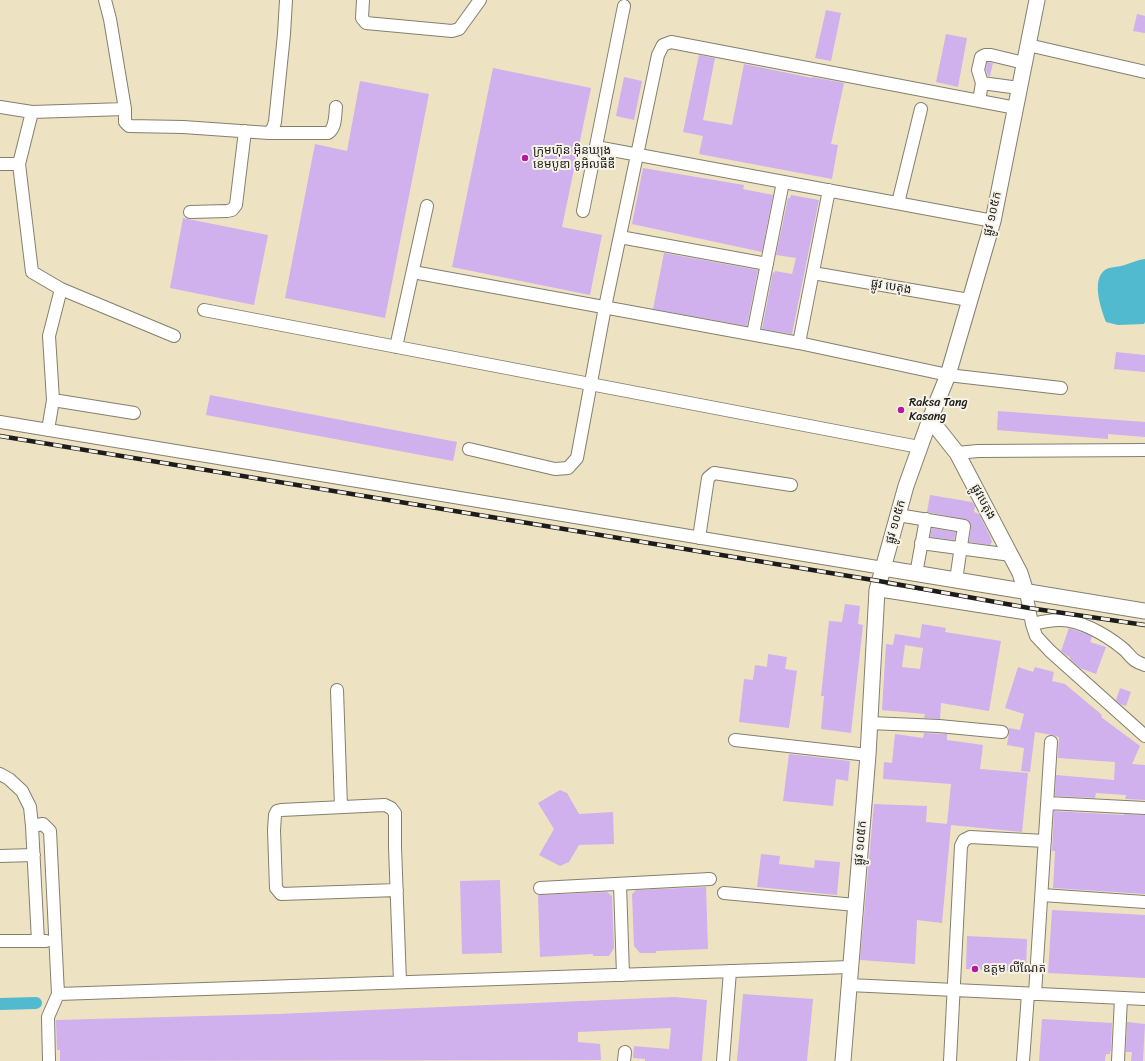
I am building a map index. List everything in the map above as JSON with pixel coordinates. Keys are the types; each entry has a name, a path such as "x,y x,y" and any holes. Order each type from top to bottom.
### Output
{"main road":[{"name":"ផ្លូវ ១០៥ក","path":"843,1061 868,755 877,590 919,447 948,375 993,221 1037,0"},
{"name":"ផ្លូវបេតុង","path":"930,419 957,453 1020,573 1026,592"},
{"path":"883,568 1145,611"}],"street":[{"path":"106,0 125,109 125,122 129,126 183,127 269,133 328,133 332,131 334,126 336,106"},
{"path":"269,133 275,122 286,0"},
{"path":"363,0 362,18 366,23 452,31 459,29 480,0"},
{"path":"583,211 624,6"},
{"path":"469,449 555,469 568,468 576,458 605,307 658,55 663,45 671,42 1016,108"},
{"path":"1028,45 1145,72"},
{"path":"979,101 982,83 978,70 981,57 985,55 1024,63"},
{"path":"982,83 1019,88"},
{"path":"0,107 32,112 125,109"},
{"path":"898,203 921,109"},
{"path":"32,112 19,164 32,272 60,289 174,336"},
{"path":"190,212 227,211 232,210 236,205 245,131"},
{"path":"596,147 993,221"},
{"path":"0,164 19,164"},
{"path":"753,334 783,182"},
{"path":"799,343 829,190"},
{"path":"396,347 427,206"},
{"path":"620,237 767,264"},
{"path":"413,272 753,334 948,375 1061,388"},
{"name":"ផ្លូវ បេតុង","path":"813,273 969,300"},
{"path":"48,430 53,400 49,336 60,289"},
{"path":"204,310 919,447"},
{"path":"53,400 134,413"},
{"path":"0,422 883,568"},
{"path":"957,453 978,451 1145,450"},
{"path":"699,538 708,478 714,473 791,485"},
{"path":"898,515 964,526 956,580"},
{"path":"916,574 926,520"},
{"path":"922,543 1011,555"},
{"path":"877,590 1031,619 1061,620 1080,624 1098,631 1123,648 1132,660 1145,665"},
{"path":"1026,592 1036,636 1050,651 1145,736"},
{"path":"337,690 341,807"},
{"path":"870,723 939,726 1002,732"},
{"path":"735,740 868,755"},
{"path":"1023,1061 1032,994 1042,895 1052,742"},
{"path":"0,774 9,779 22,791 30,807 38,941"},
{"path":"1048,803 1145,808"},
{"path":"397,890 283,895 276,888 274,814 281,810 385,805 391,808 395,813 400,982"},
{"path":"32,826 43,824 48,827 50,831 58,994 48,1017 49,1061"},
{"path":"950,1061 961,846 964,840 970,837 1045,841"},
{"path":"0,856 34,855"},
{"path":"540,888 710,880"},
{"path":"620,884 622,975"},
{"path":"724,892 856,906"},
{"path":"1042,895 1145,902"},
{"path":"0,941 55,940"},
{"path":"58,994 850,967"},
{"path":"723,1061 730,971"},
{"path":"849,985 1145,999"},
{"path":"1118,1061 1121,998"}],"water":[{"path":"1145,259 1144,324 1118,325 1106,322 1099,301 1099,278 1103,272 1109,268"}],"building":[{"path":"826,10 841,13 831,61 815,58"},
{"path":"1137,14 1145,16 1145,33 1133,31"},
{"path":"946,34 967,38 958,87 936,82"},
{"path":"699,55 715,58 703,120 732,125 744,64 844,83 831,144 838,145 832,179 699,154 703,136 683,132"},
{"path":"987,62 993,63 990,76 988,76 986,70"},
{"name":"ក្រុមហ៊ុន អ៊ិនឃ្យុង ខេមបូឌា ខូអិលធីឌី","path":"493,68 591,88 562,227 602,235 590,295 452,267"},
{"path":"624,77 642,81 634,120 616,116"},
{"path":"360,81 429,94 385,318 285,298 315,144 347,151"},
{"path":"643,168 744,185 743,189 773,195 762,252 632,224"},
{"path":"791,195 819,200 792,334 762,329 773,272 775,273 775,271 792,274 796,258 776,255 788,198 790,198"},
{"path":"183,218 268,235 254,305 170,288"},
{"path":"664,253 758,270 747,326 653,309"},
{"path":"1116,352 1145,355 1145,372 1114,369"},
{"path":"210,395 457,442 453,461 206,415"},
{"path":"998,411 1145,422 1145,437 1108,434 1108,439 997,430"},
{"path":"930,495 972,502 975,506 974,512 979,514 990,536 992,542 990,545 969,542 971,527 968,520 927,512"},
{"path":"932,528 956,532 954,540 930,537"},
{"path":"845,604 860,606 858,624 863,625 851,733 821,729 824,696 821,696 829,621 842,622"},
{"path":"922,624 946,628 945,632 1001,641 989,711 941,703 940,719 924,718 925,714 882,710 886,644 893,645 895,634 920,638","holes":["905,645 923,648 920,669 902,667"]},
{"path":"1069,628 1089,635 1092,637 1090,642 1106,647 1096,674 1080,668 1070,659 1070,657 1061,651"},
{"path":"768,654 787,657 785,669 797,671 789,728 739,722 744,679 753,680 755,665 767,667"},
{"path":"1018,667 1033,672 1035,667 1054,672 1052,681 1065,684 1102,715 1101,717 1140,746 1132,764 1145,765 1145,800 1125,799 1126,795 1096,793 1095,798 1055,796 1056,775 1114,780 1115,762 1058,758 1059,737 1052,735 1035,732 1030,772 1021,771 1024,748 1007,745 1009,728 1020,730 1024,714 1005,708"},
{"path":"1120,688 1131,692 1126,706 1120,704 1116,700"},
{"path":"924,733 947,734 947,740 983,745 980,769 1028,773 1022,832 951,825 942,923 917,920 915,964 860,960 874,804 927,806 926,822 947,824 951,784 883,779 884,762 892,763 895,734 923,738"},
{"path":"789,754 850,761 848,781 836,779 833,806 783,801"},
{"path":"560,790 567,793 579,814 613,812 614,844 579,845 569,862 560,866 539,855 554,829 538,803"},
{"path":"1054,811 1145,815 1145,894 1053,888 1055,851 1052,851"},
{"path":"761,854 780,856 779,864 814,868 815,860 840,862 837,895 757,887"},
{"path":"500,880 502,953 462,954 460,881"},
{"path":"706,887 708,949 640,953 634,946 632,894 636,890"},
{"path":"607,892 612,896 614,948 609,956 593,956 593,954 540,957 538,895"},
{"path":"1052,910 1145,915 1145,978 1048,973"},
{"path":"967,936 1027,939 1026,972 966,969"},
{"path":"743,994 813,999 807,1061 737,1061"},
{"path":"675,997 707,1000 702,1061 645,1061 645,1059 633,1058 634,1046 669,1049 671,1028 578,1032 578,1042 600,1044 601,1060 60,1061 60,1050 57,1050 56,1020 277,1014"},
{"path":"1042,1019 1112,1023 1110,1054 1106,1054 1105,1061 1039,1061"},
{"path":"1127,1022 1145,1024 1143,1061 1131,1061 1132,1052 1126,1052"}],"waterway":[{"path":"0,1004 36,1003"}],"railway":[{"path":"0,436 879,581 1029,608 1145,625"}],"place":[{"name":"ក្រុមហ៊ុន អ៊ិនឃ្យុង ខេមបូឌា ខូអិលធីឌី","path":"525,158"},
{"name":"Raksa Tang Kasang","path":"901,410"},
{"name":"ឧត្តម លីណែត","path":"975,969"}]}
